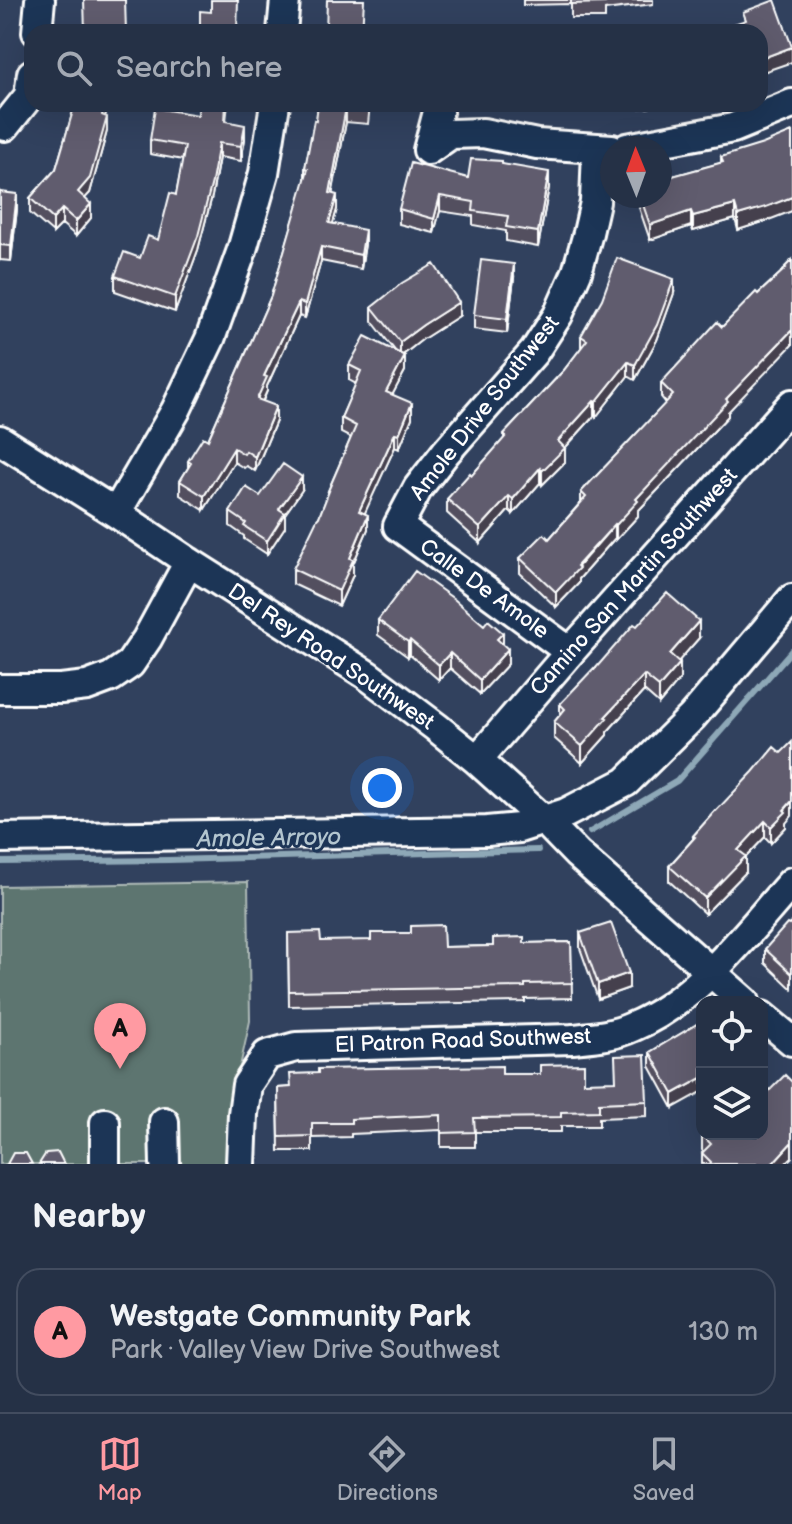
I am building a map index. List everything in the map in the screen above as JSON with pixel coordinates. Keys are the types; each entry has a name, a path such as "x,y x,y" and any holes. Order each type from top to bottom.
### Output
{"street":[{"path":"38,24 40,0"},
{"path":"283,24 285,0"},
{"path":"5,126 24,102"},
{"path":"672,140 733,128 792,104"},
{"path":"116,513 176,410 210,339 242,250 264,173 274,112"},
{"path":"438,112 428,150 451,134 483,133"},
{"path":"451,112 454,120 483,133 537,144 600,149"},
{"name":"Amole Drive Southwest","path":"398,526 418,488 534,352 558,315 577,272 600,173"},
{"name":"Camino San Martin Southwest","path":"477,760 792,404"},
{"name":"Del Rey Road Southwest","path":"0,440 367,675 477,760 577,854 738,996"},
{"name":"Calle De Amole","path":"398,526 570,652"},
{"path":"0,689 61,689 87,686 111,677 130,664 147,639 189,562"},
{"path":"0,838 487,831 546,822 626,782 692,717 792,599"},
{"name":"El Patron Road Southwest","path":"241,1164 247,1085 267,1055 296,1047 572,1039 606,1036 631,1028 656,1015 710,972 792,882"},
{"path":"768,1021 792,1041"},
{"path":"164,1122 165,1164"},
{"path":"105,1123 105,1164"}],"green space":[{"path":"248,882 250,1021 229,1117 229,1164 0,1164 0,886"}],"building":[{"path":"84,0 125,0 126,24 85,24"},
{"path":"211,0 238,0 237,24 200,24 200,11 211,12"},
{"path":"327,0 364,0 362,24 326,24"},
{"path":"571,0 605,0 605,3 571,4"},
{"path":"775,0 792,47 768,56 768,24 734,24 746,20 743,12"},
{"path":"73,112 103,112 102,115 107,117 90,178 78,192 91,204 76,221 62,209 53,219 30,198 56,169"},
{"path":"154,112 198,115 198,112 226,112 225,121 245,125 241,146 219,143 198,236 175,297 115,276 124,252 140,258 148,236 158,240 170,193 176,195 185,146 150,140"},
{"path":"317,112 345,112 330,193 337,195 329,223 365,230 361,255 321,247 305,304 299,302 264,376 267,377 257,399 276,406 255,457 234,448 204,496 180,481 203,437 208,440 271,296 308,169 305,168"},
{"path":"792,132 792,197 738,215 735,205 693,216 691,211 650,225 644,208 672,208 672,176 723,162 721,157"},
{"path":"471,159 502,161 502,164 549,172 538,232 506,227 508,216 473,211 474,202 440,196 434,219 399,209 411,163 468,178"},
{"path":"0,192 17,194 11,246 0,245"},
{"path":"617,258 674,279 657,325 635,365 628,362 596,402 558,441 565,448 542,471 540,468 513,499 509,496 480,528 447,499 470,473 472,475 587,340 581,336 602,299"},
{"path":"481,260 514,264 507,319 474,315"},
{"path":"792,260 792,330 726,399 728,401 636,499 638,501 556,592 520,558 544,534 549,539 586,497 581,492 673,395 661,383 717,322 722,327"},
{"path":"434,264 459,302 400,342 372,307 402,283"},
{"path":"365,336 405,356 386,392 412,403 359,511 368,515 339,591 293,569 319,517 356,426 341,418 361,371 349,365"},
{"path":"283,464 302,477 279,509 285,513 267,541 230,512 246,487 260,496"},
{"path":"415,571 484,625 488,620 503,633 497,639 508,649 480,680 450,653 439,665 410,640 408,642 378,620"},
{"path":"667,593 699,621 670,654 680,663 659,687 644,675 582,746 554,722 565,709 560,704"},
{"path":"792,742 792,801 784,810 786,812 771,827 765,821 738,850 746,856 705,898 669,866 774,747 781,753"},
{"path":"792,922 792,974 765,949"},
{"path":"611,923 629,973 598,984 580,933"},
{"path":"443,925 444,947 493,946 493,938 524,937 524,943 571,942 572,983 525,984 525,987 289,991 288,933 320,932 321,941 371,940 371,933 411,933 411,926"},
{"path":"696,1025 696,1081 673,1094 650,1052"},
{"path":"645,1055 647,1101 599,1103 599,1111 561,1112 561,1117 474,1118 475,1132 441,1133 441,1115 351,1119 351,1123 312,1123 312,1136 279,1137 278,1088 291,1087 290,1074 318,1073 318,1069 502,1066 502,1074 540,1074 540,1065 584,1064 584,1082 616,1081 615,1056"},
{"path":"785,1075 792,1082 792,1142 772,1164 710,1164 702,1153 711,1144 707,1140 768,1140 768,1092"},
{"path":"58,1152 64,1164 39,1164 46,1153"},
{"path":"13,1153 26,1153 32,1164 7,1164"}],"waterway":[{"name":"Amole Arroyo","path":"590,832 677,781 792,650"},
{"name":"Amole Arroyo","path":"0,862 538,850"}],"place":[{"name":"Westgate Community Park","path":"120,1069"}]}
